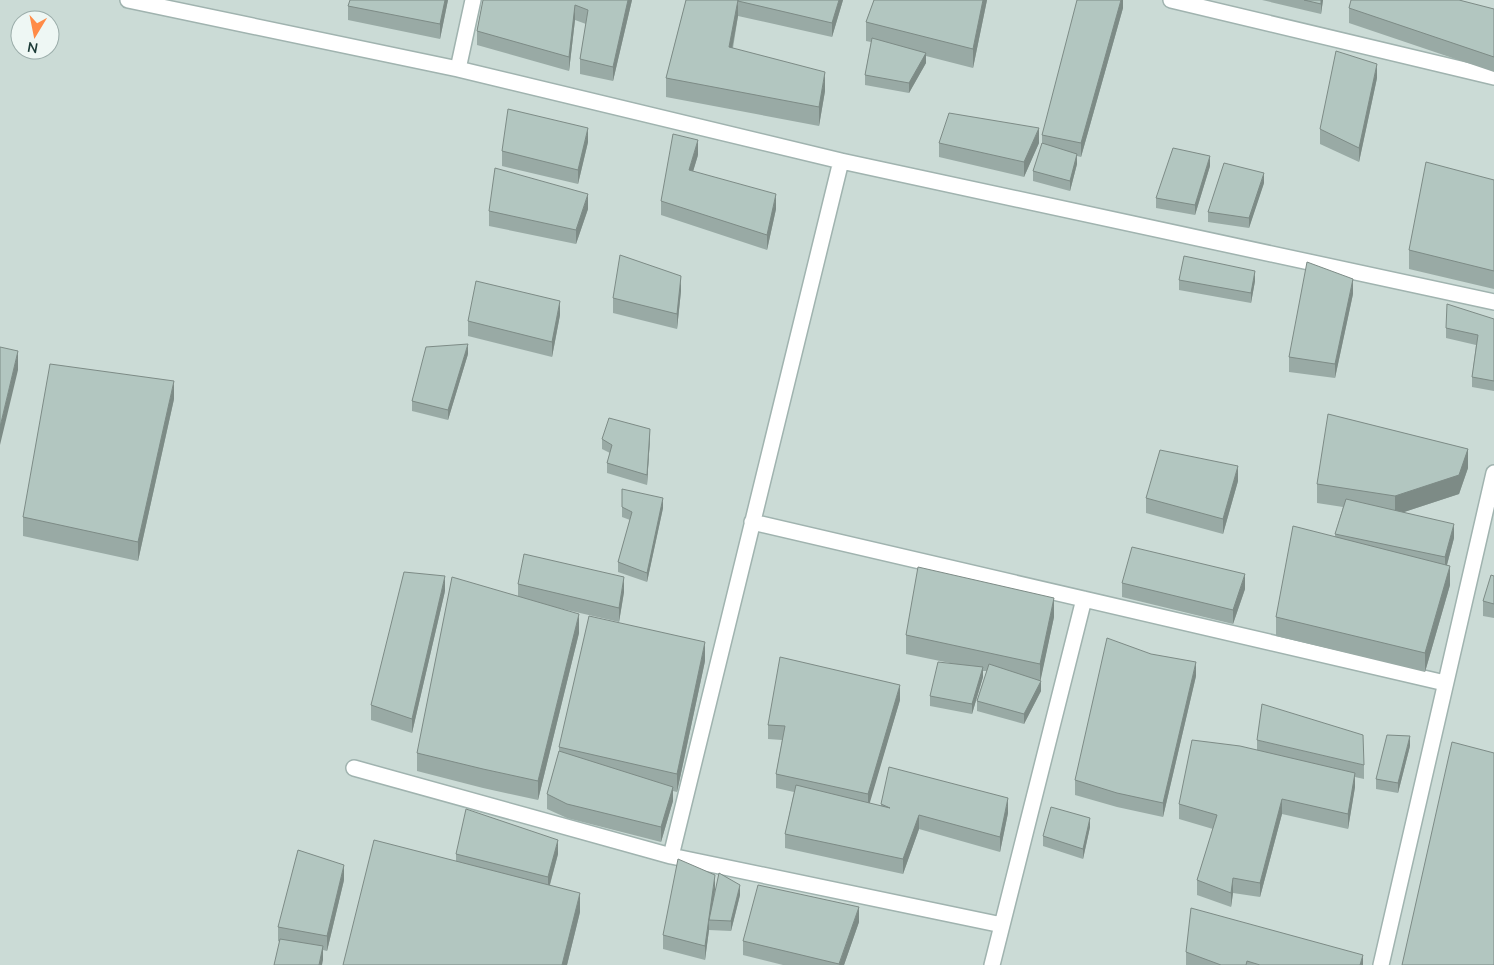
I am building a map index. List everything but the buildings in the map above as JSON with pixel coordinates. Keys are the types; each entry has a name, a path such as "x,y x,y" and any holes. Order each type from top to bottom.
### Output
{"street":[{"path":"128,0 458,69 841,161 1494,302"},
{"path":"458,69 473,0"},
{"path":"1171,0 1494,77"},
{"path":"671,856 841,161"},
{"path":"1381,965 1494,473"},
{"path":"752,522 1445,683"},
{"path":"992,965 1084,599"},
{"path":"354,768 671,856 1002,925"}],"shaded area":[{"path":"0,0 1494,0 1494,965 0,965"}]}
